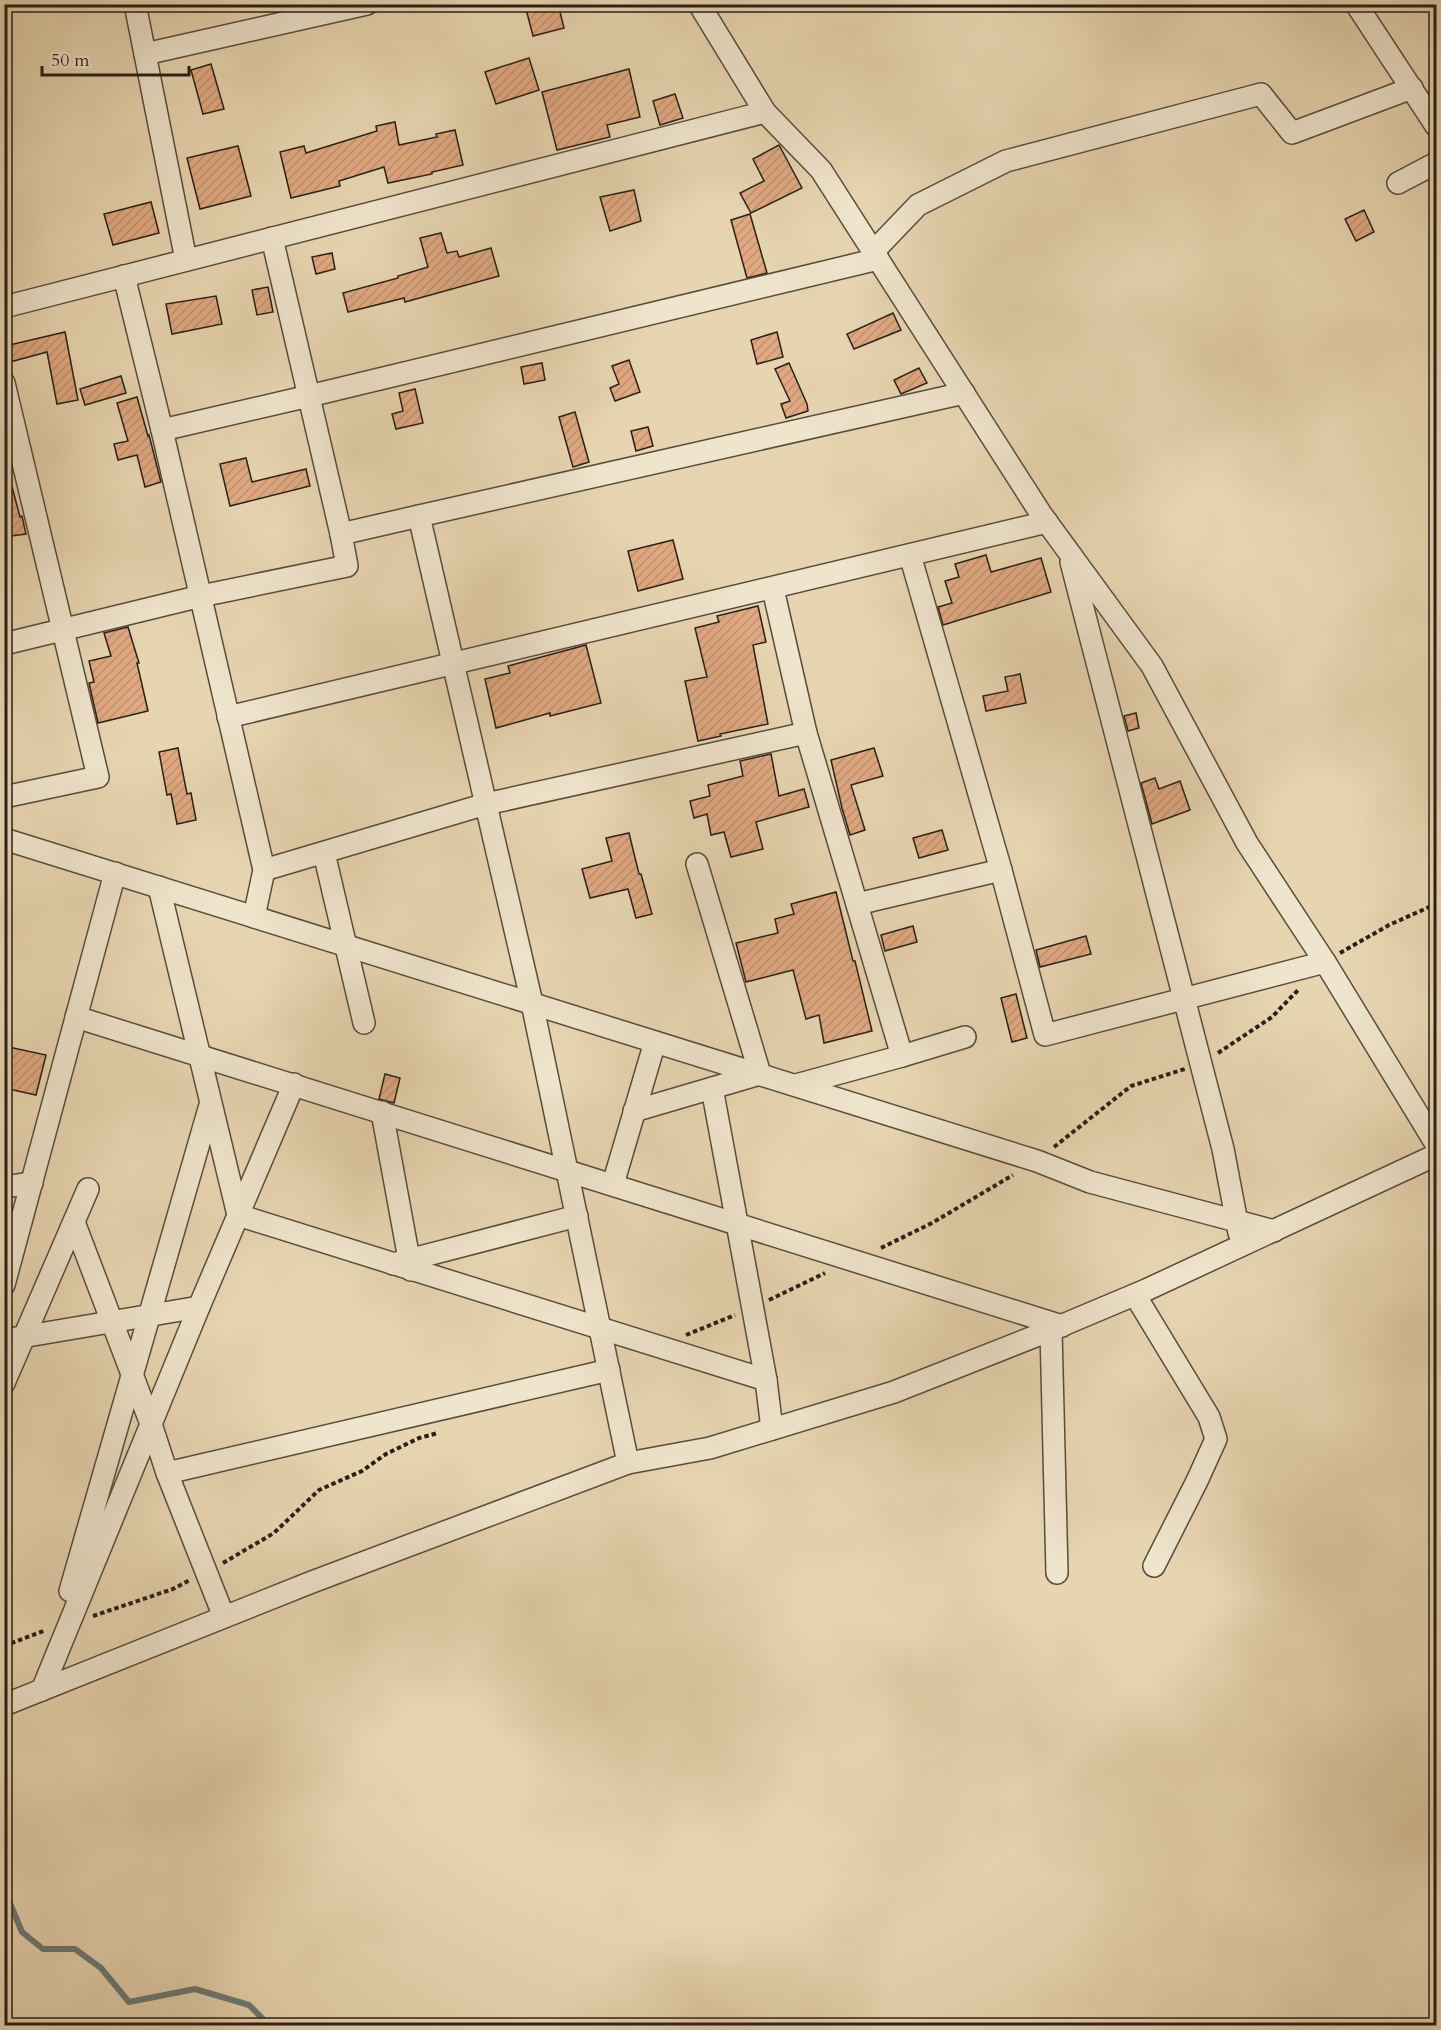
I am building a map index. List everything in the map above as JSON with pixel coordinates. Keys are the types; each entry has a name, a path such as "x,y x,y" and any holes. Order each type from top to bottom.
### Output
{"street":[{"path":"135,4 186,260"},
{"path":"145,54 367,4"},
{"path":"699,4 765,112 821,170 1047,522 1152,666 1247,843 1325,962 1437,1144"},
{"path":"1356,4 1437,126"},
{"path":"162,430 309,396 876,255 918,205 1006,161 1261,94 1292,133 1412,88"},
{"path":"4,306 765,112"},
{"path":"1398,183 1437,163"},
{"path":"4,644 201,596 347,566 272,238"},
{"path":"124,276 264,870 254,917"},
{"path":"4,383 98,777 4,797"},
{"path":"340,534 964,393"},
{"path":"419,516 532,1003 628,1463"},
{"path":"228,717 1047,522"},
{"path":"1068,551 1223,1149 1242,1245"},
{"path":"910,555 1001,870 1045,1035 1325,962"},
{"path":"773,589 806,734 902,1056"},
{"path":"264,870 486,804 806,734"},
{"path":"4,839 1037,1161 1090,1182 1274,1231"},
{"path":"324,853 364,1023"},
{"path":"697,864 760,1074"},
{"path":"857,904 1001,870"},
{"path":"4,1285 115,873"},
{"path":"159,887 238,1215"},
{"path":"76,1017 613,1184 1057,1328"},
{"path":"796,1086 965,1037"},
{"path":"613,1184 655,1042"},
{"path":"634,1111 760,1074"},
{"path":"42,1690 199,1307 294,1084"},
{"path":"712,1088 766,1380 772,1429"},
{"path":"42,1690 210,1104"},
{"path":"382,1112 404,1264"},
{"path":"6,1697 42,1690 224,1617 628,1463 710,1448 894,1392 1135,1295 1437,1155"},
{"path":"4,1187 32,1183"},
{"path":"4,1383 14,1338 74,1222 88,1189"},
{"path":"238,1215 404,1264 600,1329 766,1380"},
{"path":"404,1264 577,1216"},
{"path":"74,1222 151,1424 166,1473 224,1617"},
{"path":"1135,1295 1209,1417 1216,1439 1154,1566"},
{"path":"14,1338 199,1307"},
{"path":"1057,1328 1057,1573"},
{"path":"166,1473 609,1370"}],"building":[{"path":"544,4 558,4 564,28 533,36 526,9"},
{"path":"529,58 539,90 496,104 485,72"},
{"path":"211,64 224,109 203,114 191,70"},
{"path":"629,69 640,117 607,125 610,137 557,150 542,92"},
{"path":"675,94 683,118 660,125 653,101"},
{"path":"395,122 399,145 437,137 436,134 455,130 463,165 388,183 384,167 339,181 340,186 291,198 280,152 304,146 306,153 377,131 376,126"},
{"path":"779,145 802,188 751,213 740,193 764,181 753,159"},
{"path":"238,146 251,196 200,209 187,158"},
{"path":"634,190 641,221 610,231 600,197"},
{"path":"151,202 159,233 113,245 104,214"},
{"path":"1364,210 1374,232 1356,241 1345,219"},
{"path":"750,214 767,273 747,278 731,220"},
{"path":"441,233 447,253 457,251 459,257 491,248 499,276 405,302 404,298 348,312 343,293 428,267 420,238"},
{"path":"332,253 335,269 316,274 312,257"},
{"path":"268,287 273,312 257,315 252,290"},
{"path":"216,296 222,324 172,334 166,304"},
{"path":"893,313 901,330 854,349 847,334"},
{"path":"65,332 78,400 57,404 47,352 10,362 5,346"},
{"path":"777,332 783,357 757,364 751,340"},
{"path":"629,360 640,392 615,401 610,388 619,384 612,366"},
{"path":"542,363 545,380 524,384 521,367"},
{"path":"789,363 808,411 786,418 781,404 790,401 775,369"},
{"path":"919,368 927,383 901,394 894,380"},
{"path":"121,376 126,393 85,405 80,389"},
{"path":"415,389 423,423 396,429 392,414 403,411 399,393"},
{"path":"137,397 161,482 145,487 137,455 118,460 114,444 128,441 117,403"},
{"path":"575,412 589,462 573,467 559,417"},
{"path":"648,427 653,446 636,451 631,431"},
{"path":"246,458 252,482 306,469 310,486 230,506 220,464"},
{"path":"10,479 26,534 4,537 4,480"},
{"path":"673,540 683,579 638,591 628,551"},
{"path":"986,555 991,572 1041,558 1051,592 943,625 938,607 952,603 945,581 959,577 955,564"},
{"path":"758,606 766,642 753,645 768,724 698,741 685,681 707,677 695,628 719,622 717,616"},
{"path":"128,627 139,663 137,663 148,711 98,723 89,683 94,682 89,661 111,656 104,633"},
{"path":"586,645 601,703 550,716 550,713 496,728 485,679 510,673 508,666"},
{"path":"1020,674 1026,703 986,711 983,696 1008,691 1005,677"},
{"path":"1136,713 1139,728 1128,731 1124,716"},
{"path":"178,748 187,794 191,793 196,820 177,824 171,794 167,795 159,752"},
{"path":"874,748 883,776 851,785 865,830 850,835 831,760"},
{"path":"771,754 779,796 804,789 809,807 756,822 763,849 731,857 724,832 711,835 707,814 694,818 690,801 710,796 708,785 743,776 740,761"},
{"path":"1155,778 1159,789 1180,781 1190,810 1152,824 1141,783"},
{"path":"942,830 948,850 919,858 913,838"},
{"path":"629,833 652,914 636,918 628,889 590,898 582,869 612,861 606,838"},
{"path":"836,892 872,1031 824,1043 819,1015 806,1019 793,970 746,982 736,943 778,933 775,919 794,914 791,904"},
{"path":"913,926 917,942 885,951 881,935"},
{"path":"1086,936 1091,954 1040,967 1036,950"},
{"path":"1016,994 1027,1038 1012,1042 1001,998"},
{"path":"4,1046 46,1055 36,1095 4,1088"},
{"path":"385,1074 400,1078 394,1103 379,1099"}],"waterway":[{"path":"4,1897 9,1901 22,1932 43,1949 75,1949 101,1968 129,2002 195,1989 249,2005 270,2026"}]}
